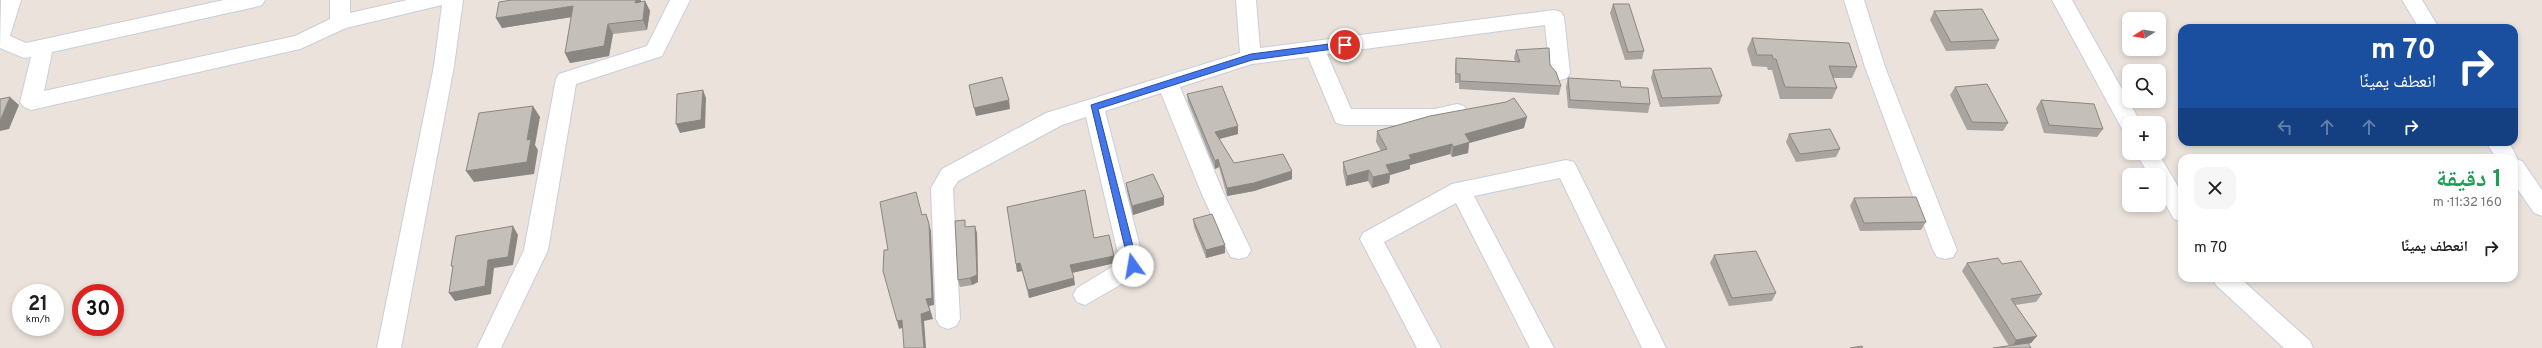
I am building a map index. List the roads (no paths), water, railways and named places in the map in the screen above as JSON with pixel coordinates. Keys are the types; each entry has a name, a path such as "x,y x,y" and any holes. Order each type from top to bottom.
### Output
{"street":[{"path":"11,0 0,38 24,51 255,0"},
{"path":"340,0 340,22"},
{"path":"43,47 30,102 300,42 340,22 437,0"},
{"path":"390,348 444,66 454,0"},
{"path":"488,348 536,250 566,79 655,51 680,0"},
{"path":"1246,0 1251,58"},
{"path":"1854,0 1875,67 1945,250"},
{"path":"2062,0 2126,116"},
{"path":"2412,0 2427,24"},
{"path":"948,319 942,188 950,175 1054,120 1251,58 1554,17 1560,73"},
{"path":"1315,49 1344,117 1435,116 1473,109"},
{"path":"1168,84 1212,192 1239,250"},
{"path":"1085,295 1133,266 1094,107"},
{"path":"2151,160 2178,206"},
{"path":"1429,348 1371,239 1460,190 1566,168 1654,348"},
{"path":"2518,173 2542,207"},
{"path":"1460,190 1542,348"},
{"path":"2228,282 2301,348"}]}
